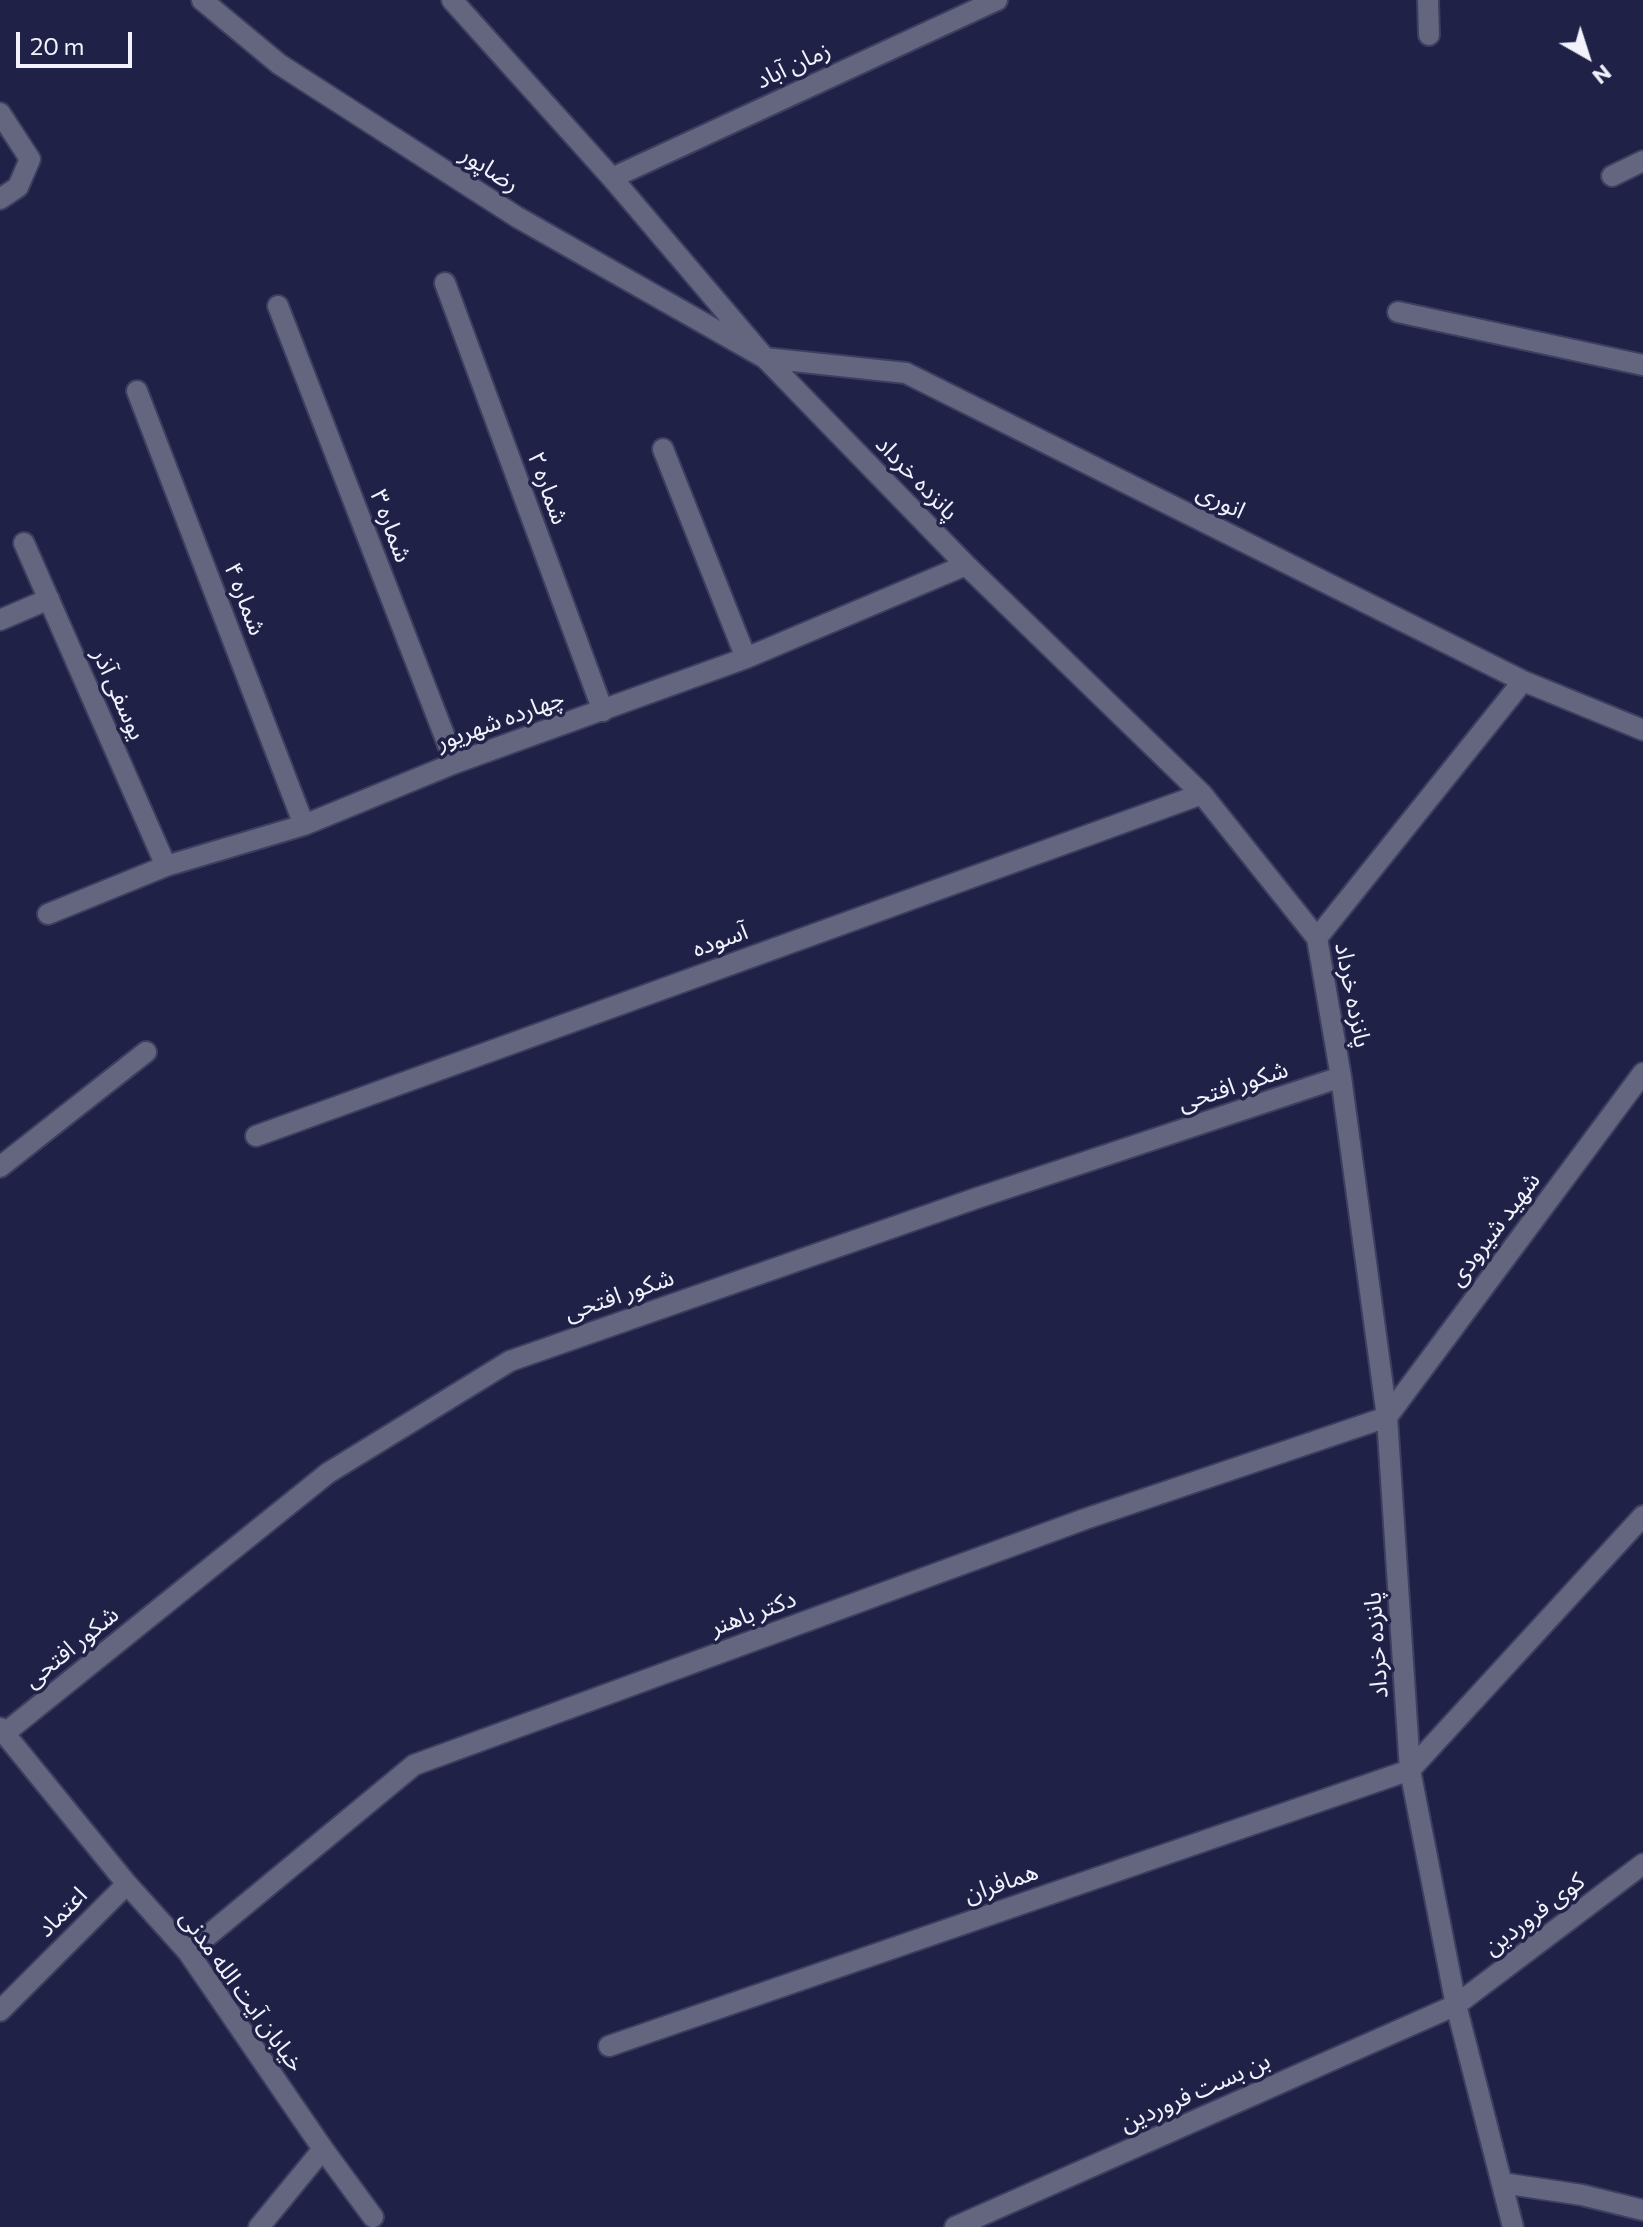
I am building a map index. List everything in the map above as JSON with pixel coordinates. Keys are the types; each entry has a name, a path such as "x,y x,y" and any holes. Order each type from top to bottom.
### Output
{"street":[{"name":"رضاپور","path":"202,0 279,64 517,217 765,358"},
{"name":"پانزده خرداد","path":"452,0 612,178 765,358 966,565 1202,794 1317,938 1341,1077 1387,1417 1410,1770 1456,2005 1513,2227"},
{"name":"زمان آباد","path":"612,178 997,0"},
{"path":"1428,0 1429,35"},
{"path":"0,113 30,159 18,187 0,199"},
{"path":"1612,176 1643,161"},
{"name":"شماره ۲","path":"445,283 603,711"},
{"name":"شماره ۳","path":"278,306 455,763"},
{"path":"1398,312 1643,365"},
{"name":"انوری","path":"765,358 906,373 1523,681 1643,730"},
{"name":"شماره ۴","path":"137,391 304,825"},
{"path":"663,449 746,658"},
{"name":"یوسفی آذر","path":"24,543 166,866"},
{"name":"چهارده شهریور","path":"48,914 166,866 304,825 455,763 746,658 966,565"},
{"path":"0,620 49,599"},
{"path":"1317,938 1523,681"},
{"name":"آسوده","path":"256,1136 1202,794"},
{"path":"0,1167 146,1052"},
{"name":"شهید شیرودی","path":"1387,1417 1643,1073"},
{"name":"شکور افتحی","path":"2,1731 328,1473 510,1361 977,1198 1341,1077"},
{"name":"دکتر باهنر","path":"188,1952 414,1765 1085,1519 1387,1417"},
{"path":"1410,1770 1643,1516"},
{"name":"خیابان آیت الله مدنی","path":"2,1731 127,1884 188,1952 373,2217"},
{"name":"همافران","path":"609,2046 1410,1770"},
{"name":"کوی فروردین","path":"1456,2005 1643,1864"},
{"name":"اعتماد","path":"0,2011 127,1884"},
{"name":"بن بست فروردین","path":"955,2227 1456,2005"},
{"path":"259,2227 323,2149"},
{"path":"1502,2183 1582,2195 1643,2210"}]}
